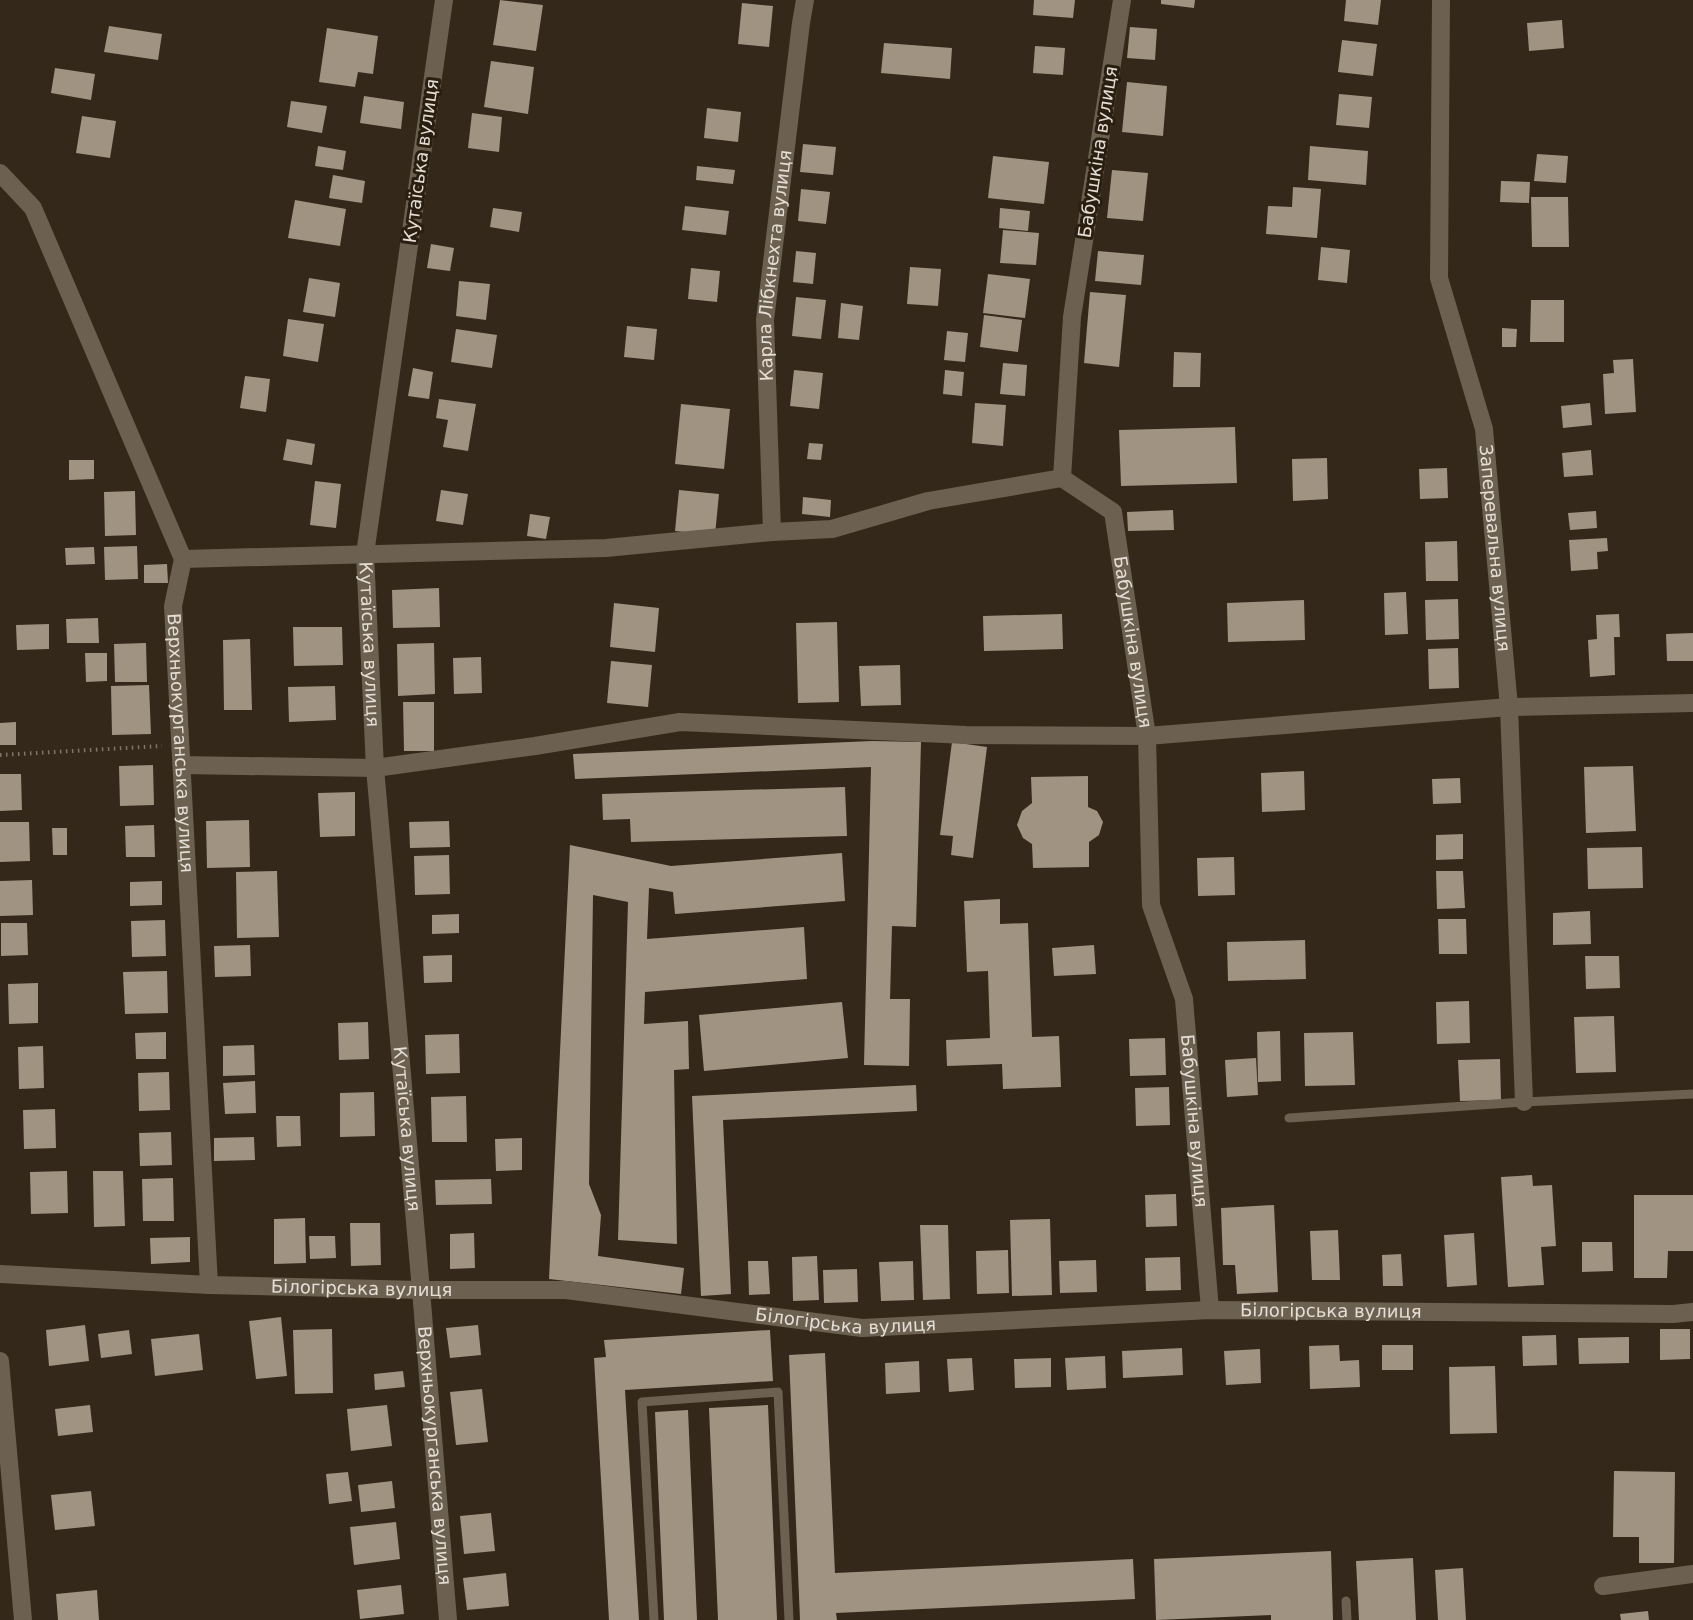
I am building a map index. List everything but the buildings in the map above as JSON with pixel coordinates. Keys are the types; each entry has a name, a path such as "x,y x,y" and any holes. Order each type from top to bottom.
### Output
{"street":[{"name":"Кутаїська вулиця","path":"421,1290 375,768 365,554 444,0"},
{"name":"Карла Лібкнехта вулиця","path":"772,532 765,320 805,0"},
{"name":"Бабушкіна вулиця","path":"1122,0 1072,317 1062,478 1113,512 1147,736 1152,905 1184,999 1210,1310"},
{"name":"Заперевальна вулиця","path":"1441,0 1439,278 1484,429 1509,707 1524,1102"},
{"path":"0,173 33,207 183,559 606,548 772,532 832,529 928,501 1062,478"},
{"name":"Верхньокурганська вулиця","path":"183,559 173,606 209,1285"},
{"path":"182,765 375,768 535,746 680,722 966,735 1147,736 1509,707 1693,703"},
{"name":"Білогірська вулиця","path":"0,1274 209,1285 421,1290 566,1290 862,1328 1210,1310 1673,1314 1693,1312"},
{"name":"Верхньокурганська вулиця","path":"421,1290 448,1620"},
{"path":"0,1361 23,1620"},
{"path":"1603,1586 1693,1574"}],"lane":[{"path":"1289,1118 1524,1102 1693,1094"},
{"path":"654,1620 642,1402 778,1392 789,1620"},
{"path":"1346,1601 1347,1620"}],"path":[{"path":"0,755 180,745"}]}
